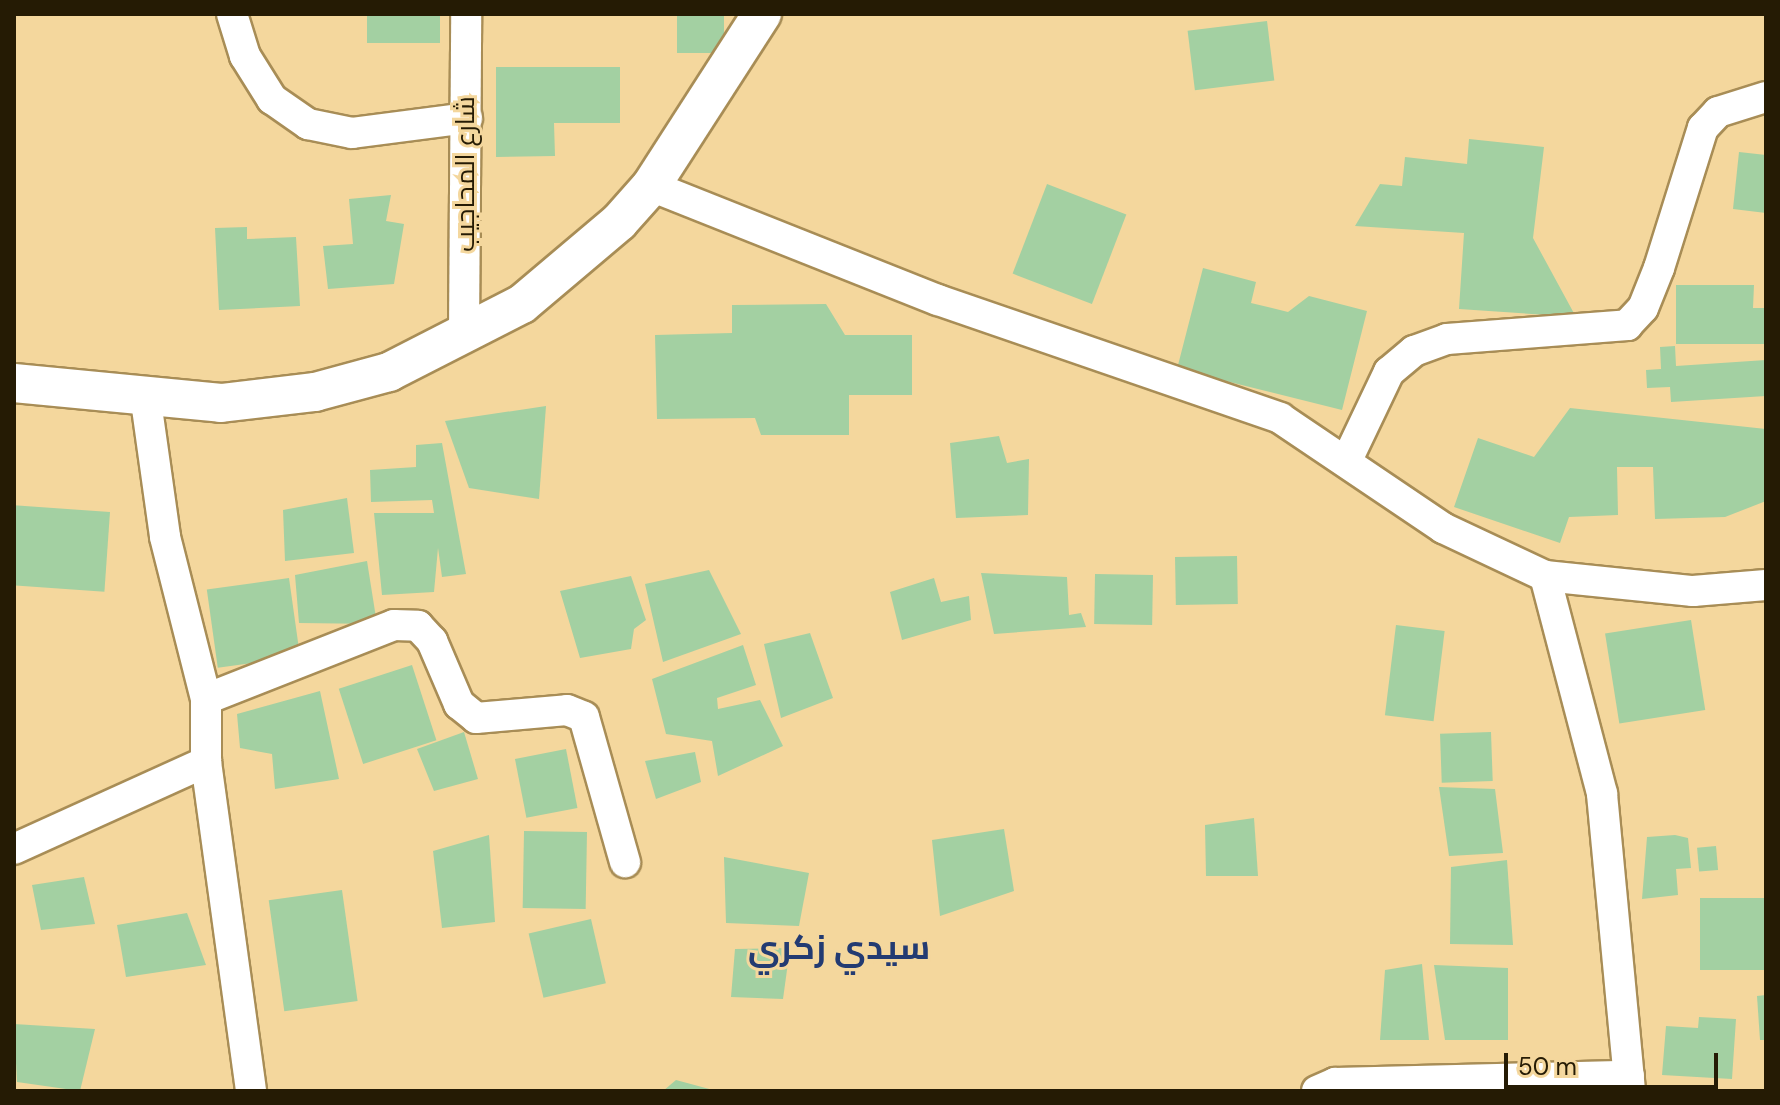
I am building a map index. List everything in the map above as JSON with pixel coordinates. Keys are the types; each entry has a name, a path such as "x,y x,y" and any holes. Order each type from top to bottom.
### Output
{"street":[{"path":"232,14 245,56 272,99 308,124 352,133 467,118"},
{"name":"شارع المحاجيب","path":"464,334 466,14"},
{"path":"14,383 146,401 221,403 315,392 389,372 464,334 573,265 651,186 762,14"},
{"path":"1347,460 1389,372 1414,351 1460,337 1627,325 1643,308 1659,268 1703,128 1718,112 1766,97"},
{"path":"651,186 952,305 1209,388 1280,418 1347,460 1443,528 1545,576 1693,591 1766,585"},
{"path":"146,401 165,537 206,699 206,762 251,1091"},
{"path":"1317,1091 1335,1083 1629,1084 1602,794 1545,576"},
{"path":"206,699 394,625 418,626 432,641 459,704 476,718 567,710 584,717 625,862"},
{"path":"14,849 206,762"}],"building":[{"path":"367,14 440,14 440,43 367,43"},
{"path":"677,14 724,14 724,53 677,53"},
{"path":"1267,21 1274,81 1195,90 1188,31"},
{"path":"496,67 620,67 620,123 554,123 555,156 496,157"},
{"path":"1469,139 1544,147 1533,238 1576,317 1459,309 1464,233 1355,226 1380,184 1402,186 1405,157 1467,164"},
{"path":"1739,152 1766,155 1766,213 1733,209"},
{"path":"1047,184 1126,214 1092,304 1013,274"},
{"path":"391,195 386,221 404,224 394,284 328,289 323,246 353,244 349,199"},
{"path":"247,227 247,239 296,237 300,306 219,310 215,228"},
{"path":"1203,268 1256,282 1251,303 1288,312 1309,296 1367,311 1342,410 1177,369"},
{"path":"1676,285 1754,285 1753,308 1766,308 1766,344 1676,344"},
{"path":"826,304 845,335 912,335 912,395 849,395 849,435 761,435 755,418 657,419 655,335 732,333 732,305"},
{"path":"1675,346 1676,366 1766,360 1766,396 1671,402 1670,387 1647,388 1646,370 1661,369 1660,347"},
{"path":"546,406 539,499 469,488 445,421"},
{"path":"1570,408 1766,429 1766,501 1725,517 1655,519 1653,467 1617,467 1618,515 1569,517 1560,543 1454,507 1478,438 1534,457"},
{"path":"999,436 1007,463 1029,459 1028,515 956,518 950,443"},
{"path":"442,443 466,574 442,577 438,548 434,592 382,595 374,513 434,513 432,500 371,502 370,470 416,467 416,445"},
{"path":"347,498 354,553 285,561 283,510"},
{"path":"14,505 110,512 104,592 14,585"},
{"path":"1237,556 1238,604 1176,605 1175,557"},
{"path":"367,561 377,624 299,623 295,575"},
{"path":"709,570 741,634 663,662 645,584"},
{"path":"981,573 1067,577 1069,615 1081,613 1086,627 994,634"},
{"path":"1095,574 1153,575 1152,625 1094,624"},
{"path":"631,576 646,620 634,629 631,649 580,658 560,591"},
{"path":"289,578 300,656 218,668 207,590"},
{"path":"934,578 941,602 969,596 971,620 902,640 890,592"},
{"path":"1691,620 1705,710 1619,723 1605,634"},
{"path":"1396,625 1445,631 1434,721 1385,715"},
{"path":"810,633 833,698 781,718 764,644"},
{"path":"743,645 756,685 717,698 718,709 760,700 783,746 718,776 712,741 666,734 652,679"},
{"path":"412,665 436,740 363,764 339,689"},
{"path":"320,691 339,779 275,789 272,754 240,748 237,714"},
{"path":"464,732 478,779 434,791 417,749"},
{"path":"1491,732 1493,781 1442,783 1440,734"},
{"path":"566,749 577,808 526,818 515,759"},
{"path":"695,752 701,782 656,799 645,761"},
{"path":"1439,787 1495,789 1503,853 1449,856"},
{"path":"1254,818 1258,876 1206,876 1205,825"},
{"path":"1004,829 1014,891 940,916 932,840"},
{"path":"524,831 587,832 586,909 523,908"},
{"path":"489,835 495,922 442,928 433,851"},
{"path":"1675,835 1688,838 1691,868 1676,869 1678,895 1642,899 1647,837"},
{"path":"1716,846 1718,870 1699,872 1697,848"},
{"path":"724,857 809,873 799,926 726,923"},
{"path":"1507,860 1513,945 1450,944 1451,867"},
{"path":"84,877 95,924 41,930 32,885"},
{"path":"342,890 358,1001 284,1011 269,900"},
{"path":"1700,898 1766,898 1766,970 1700,970"},
{"path":"187,913 206,965 126,977 117,925"},
{"path":"591,919 606,983 543,998 529,933"},
{"path":"790,948 783,999 731,997 735,949"},
{"path":"1422,964 1429,1040 1380,1040 1385,970"},
{"path":"1434,965 1508,968 1508,1040 1445,1040"},
{"path":"1766,995 1766,1040 1760,1040 1757,996"},
{"path":"1699,1017 1736,1019 1732,1079 1662,1075 1666,1026 1698,1028"},
{"path":"14,1024 95,1029 80,1091 17,1082"},
{"path":"676,1080 713,1090 713,1091 663,1091"}],"district":[{"name":"سيدي زكري","path":"839,948"}]}
